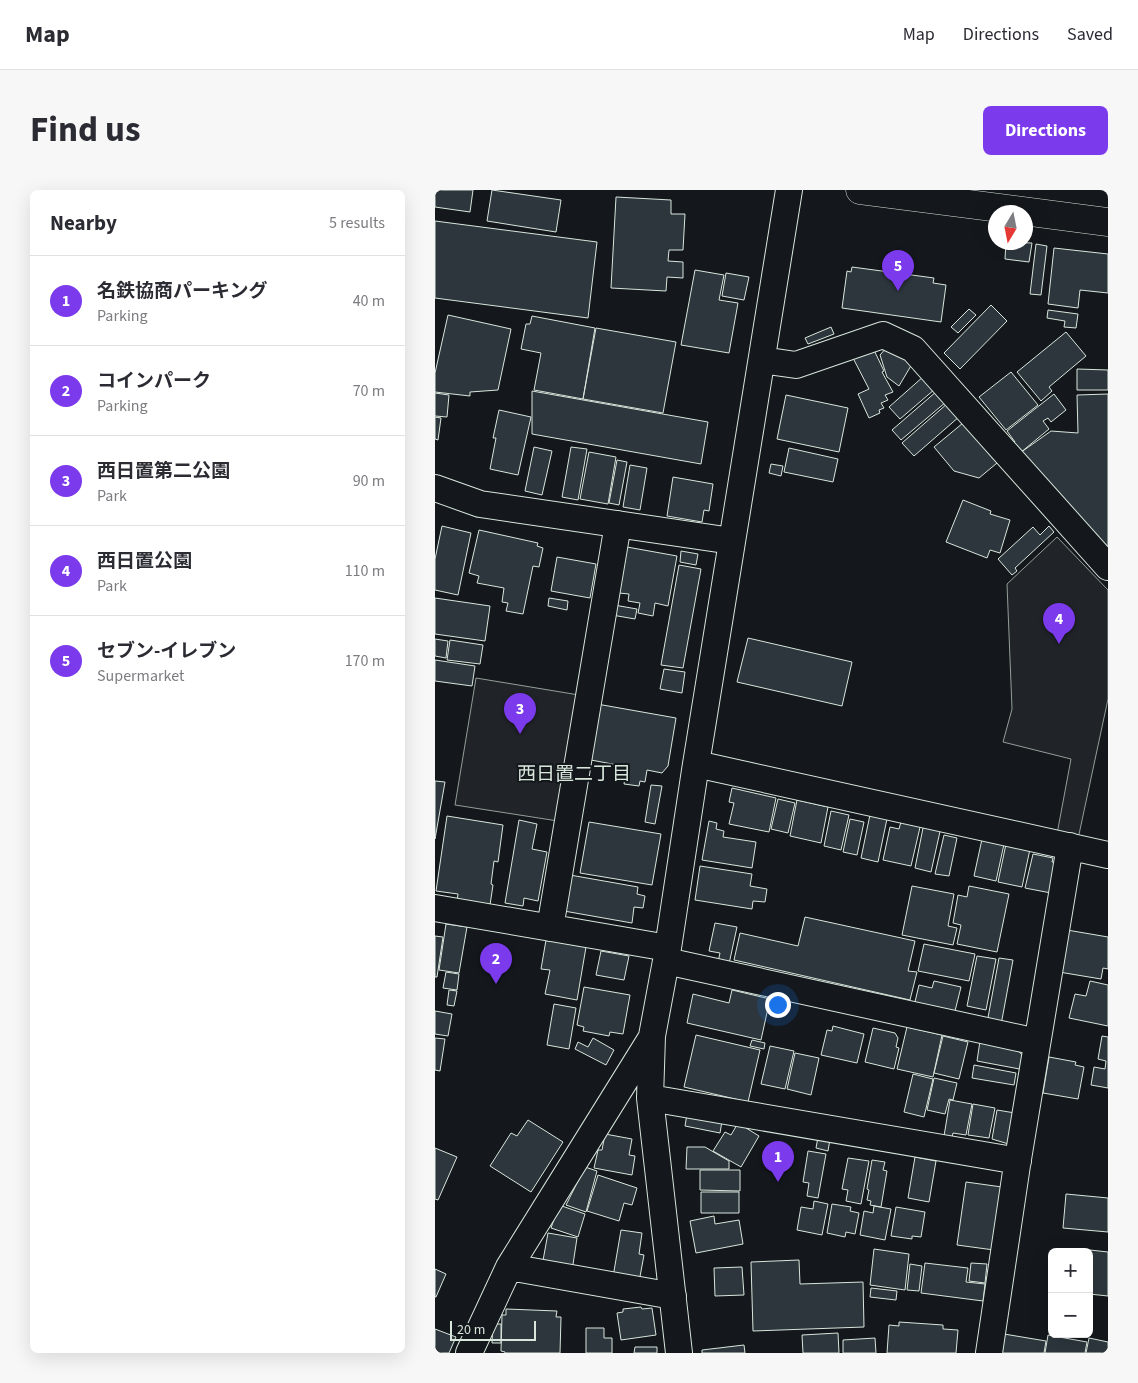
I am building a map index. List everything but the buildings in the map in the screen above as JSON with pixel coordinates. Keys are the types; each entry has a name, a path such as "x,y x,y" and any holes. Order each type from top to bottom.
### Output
{"street":[{"path":"679,1353 650,1098 652,1036 667,955 789,190"},
{"path":"860,190 1108,222"},
{"path":"761,360 796,365 883,335 913,349 1108,567"},
{"path":"435,488 480,504 732,540"},
{"path":"550,928 618,524"},
{"path":"696,764 1108,855"},
{"path":"989,1353 1037,1042 1070,846"},
{"path":"435,908 550,928 1037,1042"},
{"path":"469,1353 509,1267 652,1036"},
{"path":"650,1098 1018,1161"},
{"path":"509,1267 673,1296"}],"shaded area":[{"path":"1057,537 1108,590 1108,699 1078,839 1057,834 1071,759 1003,742 1012,709 1007,584"},
{"path":"476,678 579,695 558,821 455,805"}],"place":[{"name":"セブン-イレブン","path":"898,291"},
{"name":"西日置公園","path":"1059,644"},
{"name":"西日置第二公園","path":"520,734"},
{"name":"コインパーク","path":"496,984"},
{"name":"名鉄協商パーキング","path":"778,1182"}],"district":[{"name":"西日置二丁目","path":"574,774"}]}
